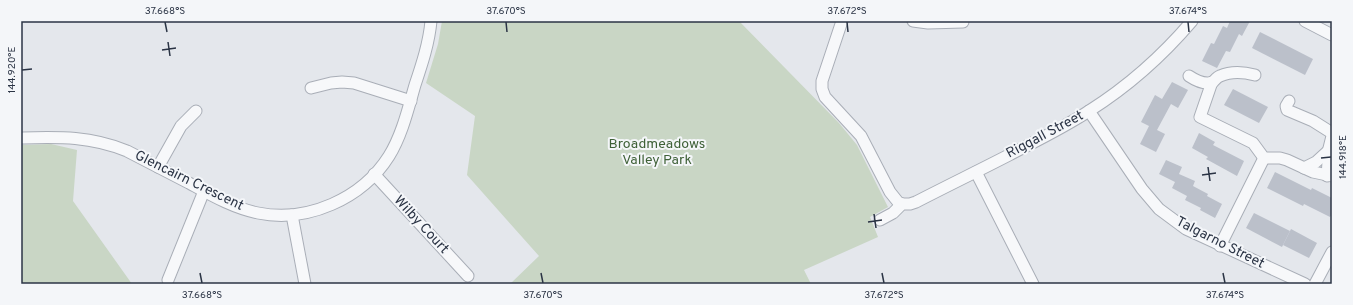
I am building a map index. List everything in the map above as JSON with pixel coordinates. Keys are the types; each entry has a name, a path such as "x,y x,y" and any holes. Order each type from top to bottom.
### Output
{"street":[{"name":"Glencairn Crescent","path":"21,138 67,137 97,141 127,151 240,209 265,214 292,215 304,213 330,205 346,197 374,174 388,156 395,143 410,101 428,39 431,21"},
{"path":"842,21 822,80 823,92 825,97 861,136 890,192 898,202 902,204"},
{"path":"913,21 928,23 963,22"},
{"name":"Riggall Street","path":"880,220 893,213 902,204 916,202 1061,128 1089,111 1147,67 1192,21"},
{"path":"1305,21 1332,35"},
{"path":"1255,75 1239,73 1228,74 1220,76 1212,82 1200,117 1253,143 1264,158"},
{"path":"1189,76 1196,81 1212,82"},
{"path":"311,88 342,82 354,84 410,101"},
{"path":"1264,158 1280,158 1314,172 1330,176 1329,150 1332,134 1313,122 1287,110 1286,106 1289,101"},
{"path":"158,167 181,126 196,110"},
{"name":"Talgarno Street","path":"1089,111 1142,189 1152,201 1177,223 1220,246 1306,284"},
{"path":"1304,168 1316,162 1329,150"},
{"path":"1220,246 1264,158"},
{"path":"976,172 1033,284"},
{"name":"Wilby Court","path":"374,174 468,276"},
{"path":"168,280 204,191"},
{"path":"292,215 305,284"},
{"path":"1315,284 1332,252"}],"green space":[{"name":"Broadmeadows Valley Park","path":"442,21 739,21 839,123 857,145 888,207 870,217 878,237 804,270 811,284 510,284 539,256 467,175 475,116 426,83 438,44"},
{"path":"51,144 77,150 73,201 132,284 21,284 21,145"}],"building":[{"path":"1230,21 1250,21 1242,36 1239,34 1230,52 1226,51 1217,68 1202,61 1211,43 1214,44 1223,26 1227,28"},
{"path":"1260,32 1313,59 1305,75 1252,48"},
{"path":"1172,82 1188,90 1178,108 1171,104 1157,130 1165,134 1156,152 1140,144 1149,126 1141,122 1155,95 1162,99"},
{"path":"1233,89 1268,107 1259,123 1224,105"},
{"path":"1199,133 1215,142 1213,145 1244,161 1237,176 1206,159 1208,157 1192,148"},
{"path":"1166,160 1182,167 1179,174 1195,181 1193,186 1222,204 1215,218 1200,210 1201,208 1185,200 1187,196 1172,188 1175,182 1159,174"},
{"path":"1275,172 1311,190 1312,188 1332,198 1332,214 1330,217 1304,204 1303,206 1267,188"},
{"path":"1254,213 1290,231 1282,247 1246,228"},
{"path":"1291,229 1317,243 1309,258 1283,245"}]}
